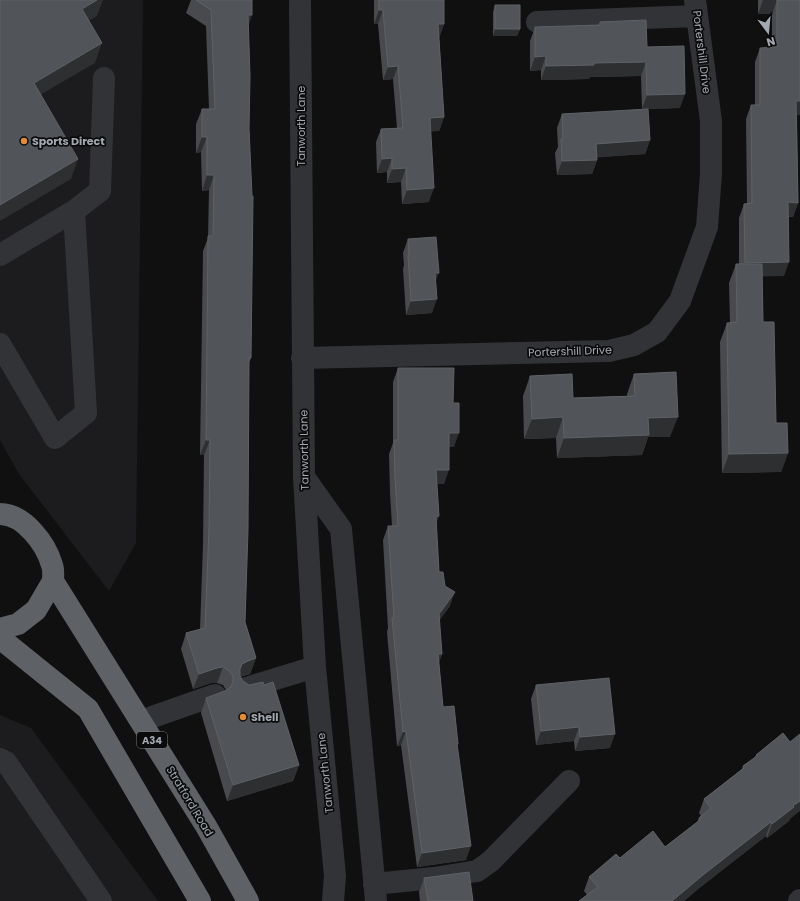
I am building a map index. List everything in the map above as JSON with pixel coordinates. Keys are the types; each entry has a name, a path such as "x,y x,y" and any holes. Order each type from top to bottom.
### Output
{"highway":[{"name":"Stratford Road","path":"2,510 25,523 44,547 53,566 53,581 206,826 248,901"},
{"path":"0,629 18,624 36,610 53,581"},
{"path":"0,638 88,709 200,901"}],"street":[{"name":"Tanworth Lane","path":"300,0 304,477 315,667 335,876 332,900"},
{"name":"Portershill Drive","path":"302,358 609,351 634,345 658,332 680,301 706,226 711,174 711,121 696,8"},
{"path":"537,22 696,8"},
{"path":"0,255 74,211 100,192 104,78"},
{"path":"0,344 55,438 86,413 74,211"},
{"path":"304,477 341,528 375,892 434,878 477,871 491,861 569,781"},
{"path":"246,688 315,667"},
{"path":"141,721 215,696"},
{"path":"0,759 6,762 101,901"}],"shaded area":[{"path":"0,0 143,0 136,543 109,591 19,474 0,440"},
{"path":"0,715 31,728 158,901 0,901"}],"building":[{"name":"Sports Direct","path":"0,0 97,0 82,9 102,43 34,83 78,159 0,205"},
{"path":"196,0 252,0 252,15 248,15 250,76 249,128 253,196 251,358 249,358 248,530 245,622 256,658 242,664 240,676 243,681 249,685 263,682 264,685 273,682 299,765 233,785 206,698 230,688 233,682 233,676 223,667 199,674 186,633 205,628 209,529 210,440 206,440 208,236 213,236 214,175 207,175 207,137 202,137 202,109 215,109 211,10"},
{"path":"379,0 444,0 444,24 438,24 444,117 430,118 434,188 407,190 406,168 392,169 392,158 382,159 381,129 403,128 398,66 388,67 383,10 379,10"},
{"path":"777,0 800,0 800,101 796,101 798,203 788,202 789,262 745,263 744,204 752,203 751,105 760,105 760,48 777,47"},
{"path":"495,5 520,5 520,29 495,29"},
{"path":"646,20 647,47 684,46 685,94 647,95 646,62 546,66 546,56 535,57 535,27 600,25 600,22"},
{"path":"648,109 650,140 596,144 597,160 562,161 562,114"},
{"path":"436,237 439,273 435,273 437,299 411,301 408,239"},
{"path":"736,264 762,264 763,322 774,322 776,423 787,423 788,453 729,454 727,323 737,322"},
{"path":"398,368 454,368 453,403 459,403 459,433 449,433 449,470 436,470 439,516 436,517 439,572 443,572 445,586 455,592 439,614 442,654 438,654 443,707 454,706 457,744 471,846 422,853 406,731 403,732 392,618 394,618 388,526 398,526 394,440 398,440"},
{"path":"676,372 678,417 648,418 649,435 564,438 563,417 532,419 530,376 572,374 573,398 635,396 634,374"},
{"path":"609,678 615,734 580,737 579,727 541,731 536,685"},
{"path":"783,733 790,742 800,734 800,801 793,806 794,807 772,824 771,822 672,901 579,901 598,887 589,877 616,854 620,858 653,831 665,847 700,820 699,818 711,808 704,799 744,768 743,766"},
{"path":"469,872 473,901 428,901 424,878"}],"place":[{"name":"Sports Direct","path":"24,141"},
{"name":"Shell","path":"243,717"}]}
